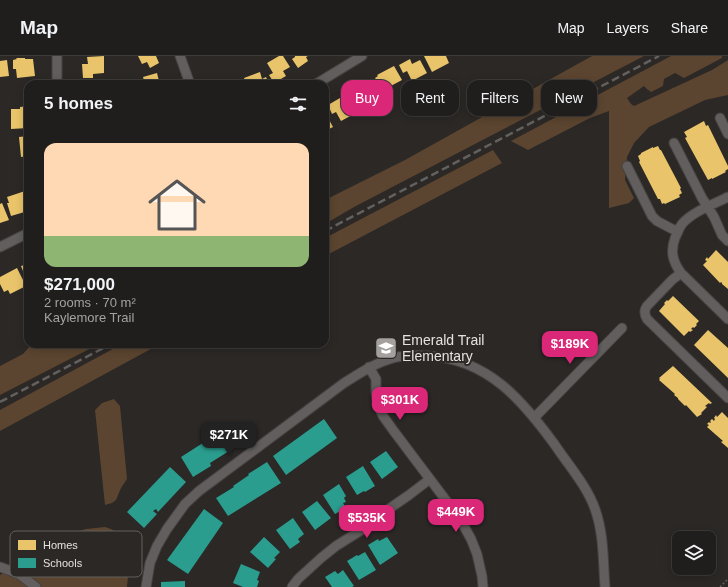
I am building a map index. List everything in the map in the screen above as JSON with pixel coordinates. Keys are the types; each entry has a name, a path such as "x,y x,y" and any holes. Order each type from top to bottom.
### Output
{"street":[{"path":"57,56 57,80"},
{"path":"180,56 189,80"},
{"path":"323,80 362,56"},
{"path":"720,118 728,134"},
{"path":"674,143 707,207 714,217 722,234 728,241"},
{"path":"627,166 652,216 657,221 678,232"},
{"path":"728,197 696,213 682,224 674,242 672,252 675,265 681,273 728,320"},
{"path":"0,247 24,235"},
{"path":"681,273 672,280 647,306 644,311 645,317 728,398"},
{"path":"534,418 622,328"},
{"path":"146,587 150,563 157,546 185,504 199,491 338,387 369,367 392,358 423,355 440,356 457,361 483,372 505,387 534,418 586,490 595,508 601,536 605,587"},
{"path":"369,367 376,379 376,393 379,407 383,416 460,518 471,539 477,554 483,587"},
{"path":"292,587 298,579 336,546 363,529 430,478"},
{"path":"0,567 10,571"},
{"path":"23,577 36,587"}],"path":[{"path":"720,587 728,579"}],"shaded area":[{"path":"592,56 644,56 597,80 549,80"},
{"path":"671,56 722,56 722,58 684,78 675,73 664,79 663,86 651,92 644,86 627,98 634,106 712,70 728,60 728,95 705,100 649,127 634,143 627,157 625,180 634,198 629,203 609,208 609,111 597,115 597,95"},
{"path":"541,84 541,110 533,114 533,89"},
{"path":"484,116 529,116 354,207 329,222 329,198 405,160"},
{"path":"558,116 595,116 528,150 511,141"},
{"path":"493,150 502,163 329,254 329,236"},
{"path":"28,348 91,348 0,395 0,366 23,354"},
{"path":"115,348 153,348 0,431 0,410"},
{"path":"114,399 120,406 127,479 116,500 105,505 95,410 102,403"},
{"path":"105,527 114,531 80,531"},
{"path":"10,569 10,577 128,577 127,587 0,587 0,575"}],"building: Homes":[{"path":"104,56 104,73 93,74 93,78 83,78 82,64 88,64 87,57"},
{"path":"138,56 156,56 159,63 150,68 147,62 142,64"},
{"path":"279,56 283,56 290,67 283,71 286,76 279,80 272,80 269,75 273,73 267,63"},
{"path":"295,56 308,56 306,57 308,61 298,68 292,59"},
{"path":"424,56 446,56 449,63 432,72"},
{"path":"16,58 33,59 35,76 17,78 16,69 13,69 13,60 17,59"},
{"path":"410,59 412,64 420,60 427,73 412,80 407,71 403,73 399,65"},
{"path":"7,60 9,76 0,77 0,61"},
{"path":"394,66 402,80 393,85 393,80 376,80 375,78 378,76 377,75"},
{"path":"260,72 262,79 266,77 267,80 245,80 244,78"},
{"path":"157,73 159,80 144,80 143,77"},
{"path":"340,98 341,116 350,116 341,121 336,112 332,114 329,104"},
{"path":"24,106 24,128 11,129 11,109 20,109 20,107"},
{"path":"329,120 333,127 329,129"},
{"path":"704,121 706,126 708,125 728,166 728,169 725,171 726,172 708,180 685,138 687,137 684,132"},
{"path":"24,136 24,157 21,157 19,137"},
{"path":"658,146 681,188 682,193 679,195 680,197 665,204 662,204 660,199 658,199 639,162 638,156 653,147"},
{"path":"24,191 24,212 11,216 7,203 9,203 7,197"},
{"path":"2,203 9,220 0,223 0,204"},
{"path":"716,250 728,262 728,289 721,282 720,283 703,265 707,261 705,260 707,257 708,259"},
{"path":"24,265 24,274 21,266"},
{"path":"17,268 24,282 24,287 10,294 8,290 4,292 0,284 0,277"},
{"path":"673,296 699,321 694,328 693,327 691,329 693,330 690,332 689,331 684,336 659,311 665,304 664,303"},
{"path":"708,330 728,348 728,378 694,345"},
{"path":"673,366 712,403 705,406 707,407 701,413 702,414 697,417 659,380 659,378"},
{"path":"722,412 728,418 728,448 721,442 723,441 707,427 709,425 707,424 711,422 710,421 712,419 714,421 716,415 717,417"}],"building: Schools":[{"path":"324,419 337,438 286,475 273,456"},
{"path":"234,423 245,441 210,463 211,466 193,477 181,457"},
{"path":"386,451 398,467 382,479 370,462"},
{"path":"267,462 281,483 228,516 216,498 234,487 233,486 249,475 248,474"},
{"path":"363,466 375,486 357,495 346,477"},
{"path":"170,467 186,482 158,512 156,509 153,511 157,514 144,528 127,512"},
{"path":"339,484 346,496 344,498 346,502 343,503 346,508 335,514 323,495"},
{"path":"317,501 331,518 315,530 302,512"},
{"path":"204,509 223,523 188,574 167,560"},
{"path":"293,518 304,534 298,539 300,542 290,549 276,530"},
{"path":"264,537 280,552 268,568 250,552"},
{"path":"387,537 398,553 380,565 368,545 378,539 379,541"},
{"path":"365,552 376,570 359,580 347,561"},
{"path":"241,564 260,572 257,580 259,581 257,587 243,587 233,583"},
{"path":"343,570 354,586 332,587 325,577 335,571 338,574"},
{"path":"185,581 185,587 161,587 161,582"}],"railway":[{"path":"329,229 659,56"},
{"path":"0,402 103,348"}],"place":[{"name":"Emerald Trail Elementary","path":"386,348"}]}
